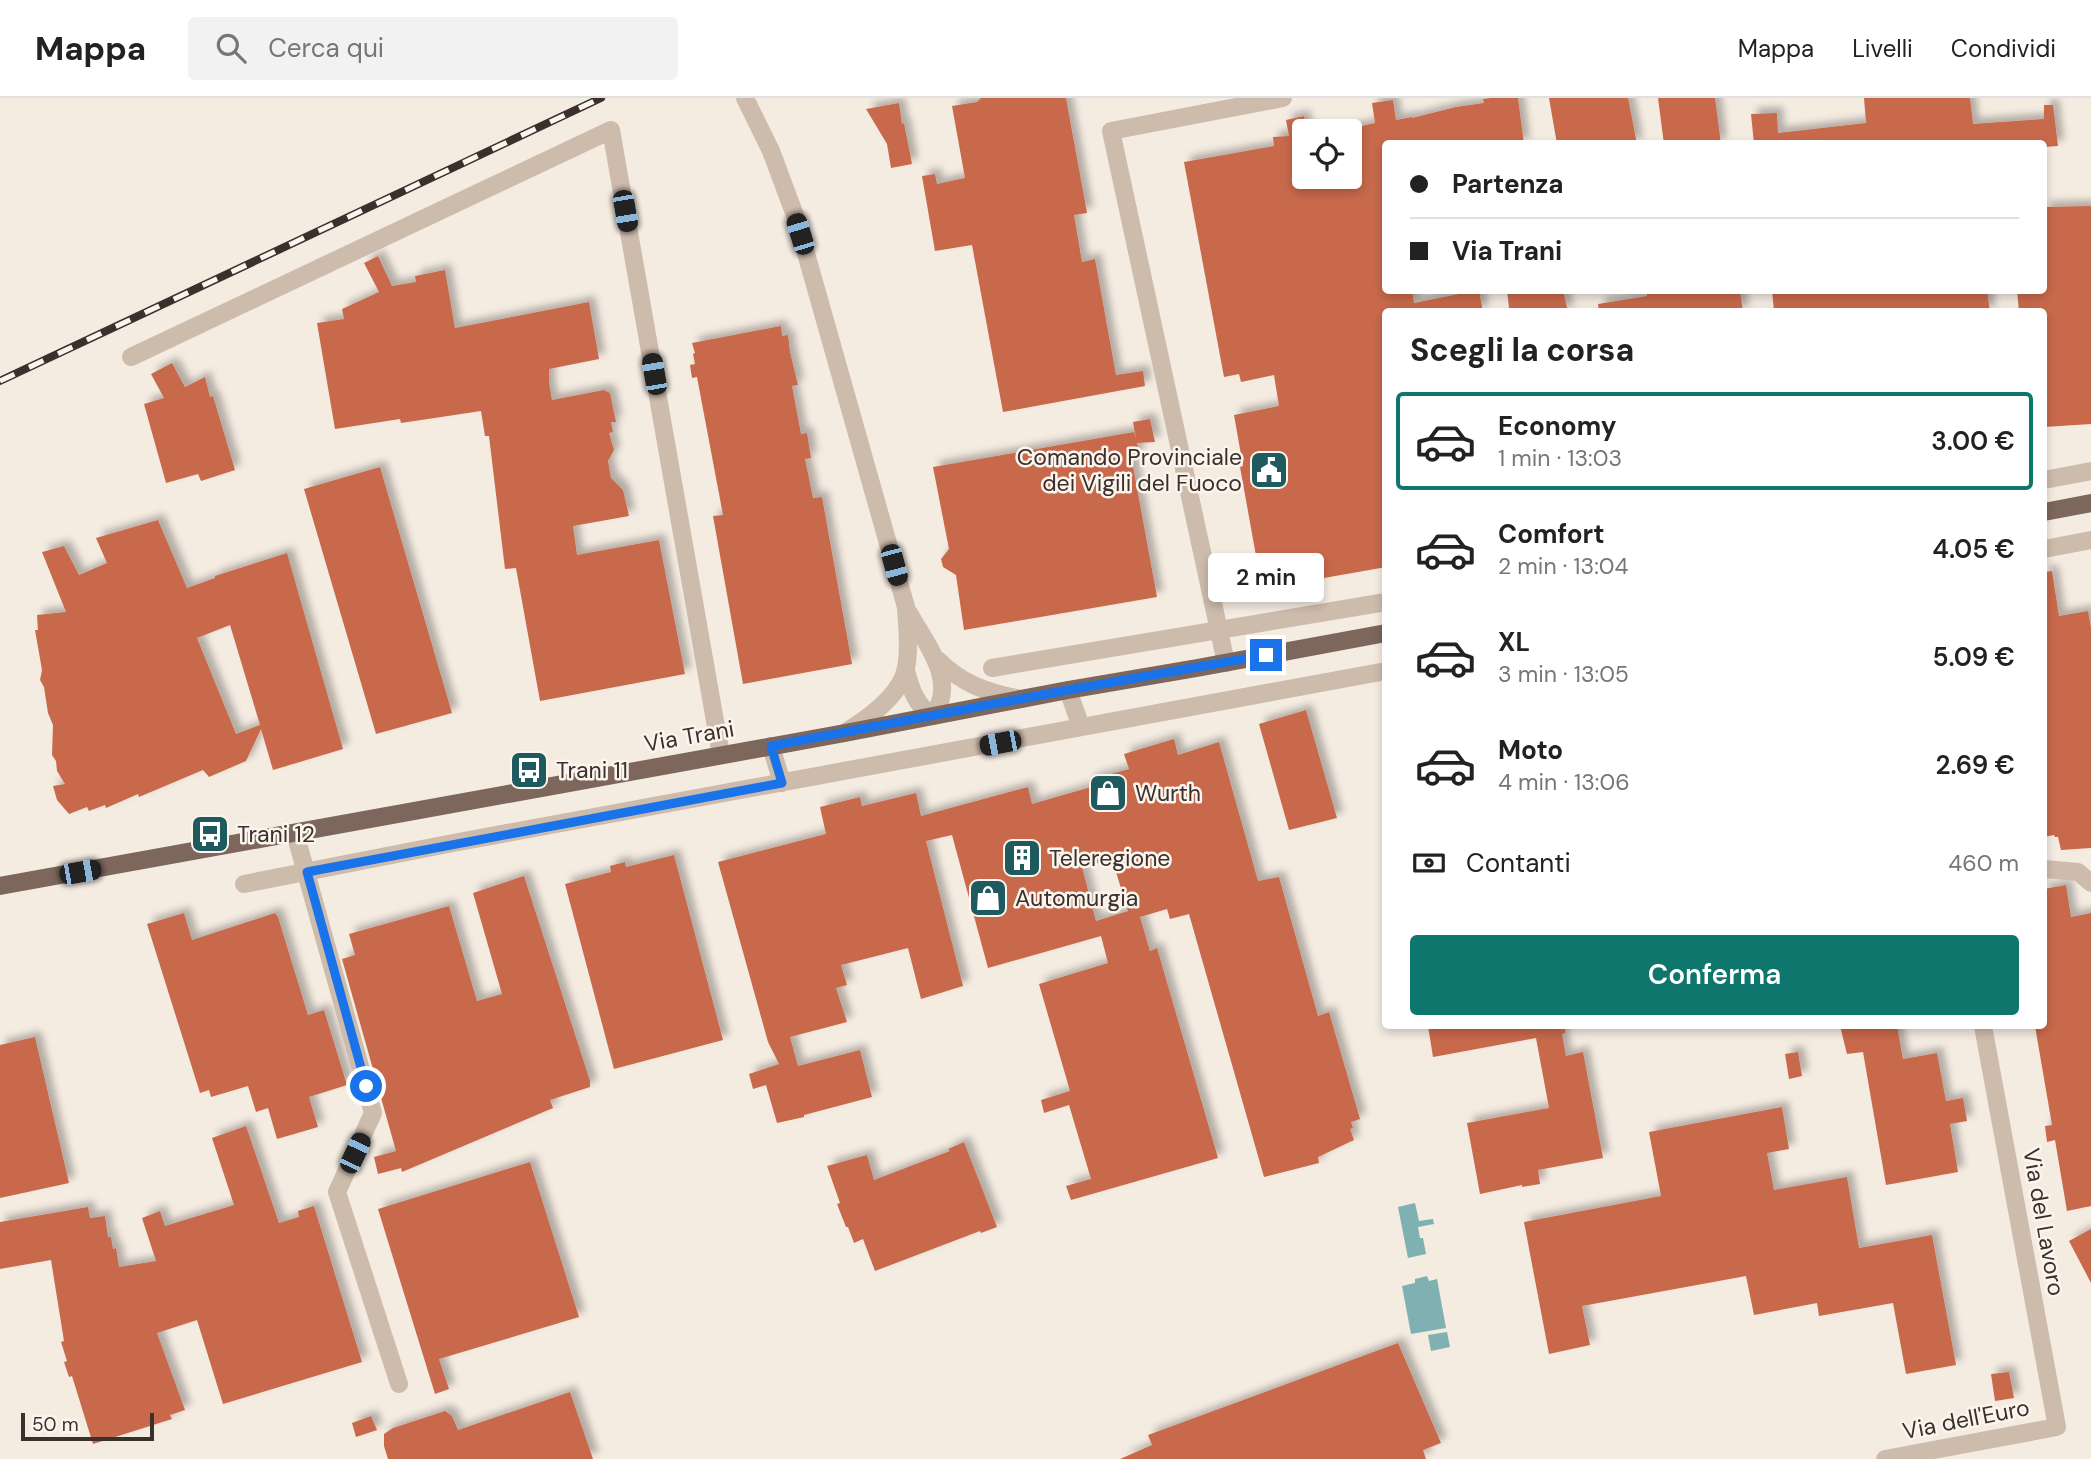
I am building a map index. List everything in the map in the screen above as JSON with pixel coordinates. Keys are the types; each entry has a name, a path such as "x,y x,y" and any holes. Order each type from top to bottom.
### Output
{"main road":[{"path":"2047,511 2091,503"},
{"name":"Via Trani","path":"0,886 1382,634"}],"street":[{"path":"745,98 788,195 906,607 940,671 943,684 941,702 933,716 916,699 906,671 906,607"},
{"path":"1226,663 1111,131 1283,98"},
{"path":"131,357 611,130 721,755"},
{"path":"2047,479 2091,471"},
{"path":"2047,548 2091,540"},
{"path":"992,668 1382,603"},
{"path":"930,651 962,681 983,690 1021,699"},
{"path":"845,733 889,698 906,671"},
{"path":"244,884 1382,672"},
{"path":"1068,690 1081,727"},
{"path":"771,746 782,783"},
{"path":"295,833 373,1113 337,1192 400,1384"},
{"path":"2047,869 2078,872 2091,883"},
{"name":"Via del Lavoro","path":"1984,1029 2057,1427"},
{"name":"Via dell'Euro","path":"1885,1459 2057,1427"}],"water":[{"path":"1415,1203 1419,1221 1433,1219 1434,1224 1418,1227 1426,1254 1408,1258 1398,1207"},
{"path":"1427,1276 1429,1281 1437,1279 1446,1328 1411,1334 1402,1286"},
{"path":"1447,1332 1450,1347 1431,1351 1428,1335"}],"building":[{"path":"981,98 1066,98 1087,213 1074,215 1082,262 1095,259 1116,375 1143,371 1145,386 1003,412 972,245 935,251 922,176 935,174 937,184 965,178 952,106 977,102"},
{"path":"1518,98 1523,140 1382,140 1382,294 1413,294 1414,303 1459,294 1480,294 1482,308 1382,308 1382,568 1262,589 1240,467 1243,466 1234,415 1279,406 1274,375 1241,382 1239,374 1224,377 1184,162 1274,146 1273,137 1289,136 1286,120 1304,116 1305,119 1292,119 1292,189 1362,189 1362,126 1375,123 1372,103 1393,100 1396,120 1484,103 1483,99"},
{"path":"1549,98 1628,98 1636,140 1556,140"},
{"path":"1658,98 1715,98 1720,140 1663,140"},
{"path":"1864,98 1970,98 1973,124 2044,119 2044,105 2053,105 2058,146 2047,147 2047,140 1754,140 1751,114 1777,113 1778,133 1866,123"},
{"path":"899,103 912,164 891,168 887,144 866,109"},
{"path":"2091,206 2091,424 2047,427 2047,308 2019,308 2017,294 2047,294 2047,207"},
{"path":"378,256 392,286 416,282 415,276 445,270 455,328 589,302 599,359 549,369 552,400 604,390 610,393 616,422 611,422 613,432 609,433 614,450 608,461 611,478 623,490 629,516 573,526 577,555 659,540 685,674 540,701 516,568 505,569 489,436 485,436 481,411 401,423 400,419 335,429 317,323 344,319 342,309 379,292 364,263"},
{"path":"1507,294 1564,294 1567,308 1512,308 1509,308"},
{"path":"1741,294 1742,308 1598,308 1598,304 1647,296"},
{"path":"1772,294 1988,294 1989,308 1774,308"},
{"path":"781,326 782,336 788,335 798,385 792,386 801,434 807,433 811,458 805,459 813,498 822,497 852,664 743,684 713,516 723,515 697,377 692,378 690,365 695,364 692,343"},
{"path":"172,363 185,387 205,377 235,470 201,481 198,474 166,483 144,404 164,398 151,374"},
{"path":"1150,419 1155,442 1137,443 1139,452 1135,453 1136,460 1132,461 1157,597 964,630 956,575 943,567 941,559 949,549 933,467 1134,432 1136,439 1133,422"},
{"path":"380,467 452,713 376,734 304,489"},
{"path":"158,520 187,588 287,553 343,749 273,770 261,729 246,761 209,777 203,770 106,808 105,805 89,811 87,807 69,814 57,800 53,786 65,784 52,755 53,725 40,680 42,670 35,630 38,630 37,615 66,612 42,552 64,546 79,575 107,563 96,538","holes":["230,625 260,725 236,734 197,638"]},
{"path":"2052,571 2059,616 2088,611 2091,628 2091,848 2061,850 2058,837 2047,836 2047,572"},
{"path":"1306,710 1337,818 1289,830 1259,724"},
{"path":"1174,739 1178,755 1219,742 1258,881 1279,877 1318,1016 1329,1012 1360,1119 1351,1122 1353,1128 1350,1129 1354,1140 1318,1157 1319,1163 1264,1177 1189,914 1170,919 1167,909 1140,917 1150,951 1157,948 1218,1158 1071,1200 1066,1186 1091,1179 1069,1105 1044,1113 1041,1100 1070,1091 1039,984 1108,963 1101,936 988,968 952,835 926,841 963,986 921,999 908,948 841,965 847,985 836,988 847,1022 790,1037 798,1066 860,1050 872,1097 777,1123 766,1085 753,1089 749,1074 779,1064 768,1042 718,862 826,834 820,807 860,797 862,806 916,793 921,816 1028,787 1032,804 1091,787 1089,780 1129,769 1124,754","holes":["1112,859 1128,911 1096,921 1082,867"]},
{"path":"674,855 723,1040 614,1069 565,884 611,872 610,866 625,862 626,867"},
{"path":"524,876 590,1087 550,1100 553,1108 402,1172 401,1168 378,1174 374,1157 396,1151 342,959 355,955 349,934 449,906 477,1001 502,994 473,893"},
{"path":"2066,885 2071,917 2091,913 2091,1206 2067,1211 2055,1140 2047,1142 2045,1126 2052,1125 2036,1029 2047,1029 2047,888"},
{"path":"184,913 192,940 275,913 278,917 308,1015 324,1010 347,1085 309,1097 318,1127 277,1139 268,1108 256,1112 248,1086 211,1097 209,1090 200,1093 147,924"},
{"path":"1428,1029 1565,1029 1562,1034 1566,1056 1583,1052 1603,1158 1538,1170 1540,1184 1480,1194 1467,1123 1549,1108 1536,1038 1433,1057"},
{"path":"1841,1029 1898,1029 1903,1059 1937,1053 1946,1101 1963,1098 1967,1121 1950,1124 1958,1172 1886,1185 1863,1052 1847,1054"},
{"path":"35,1037 69,1183 0,1198 0,1045"},
{"path":"1798,1052 1802,1076 1789,1079 1785,1054"},
{"path":"1782,1107 1789,1149 1767,1153 1774,1190 1847,1177 1859,1248 1932,1235 1956,1365 1906,1374 1893,1303 1819,1316 1817,1303 1754,1315 1746,1276 1582,1306 1590,1345 1549,1354 1524,1222 1661,1196 1649,1132"},
{"path":"246,1126 279,1223 299,1217 298,1211 314,1206 362,1362 223,1404 197,1320 157,1333 185,1410 170,1415 172,1419 93,1444 72,1376 69,1377 64,1362 67,1361 61,1342 64,1341 51,1260 0,1269 0,1222 88,1207 90,1218 105,1216 108,1237 111,1237 113,1249 116,1248 119,1267 156,1261 142,1218 160,1211 165,1226 234,1205 212,1138"},
{"path":"964,1142 997,1227 875,1271 863,1239 854,1243 846,1227 827,1166 867,1155 874,1180 950,1151 948,1149"},
{"path":"530,1162 579,1317 439,1359 449,1389 435,1394 378,1209"},
{"path":"2091,1229 2091,1283 2069,1241"},
{"path":"1398,1343 1441,1443 1423,1450 1426,1459 1120,1459 1152,1445 1148,1435"},
{"path":"2009,1372 2014,1398 1995,1401 1991,1374"},
{"path":"570,1392 593,1459 388,1459 384,1434 393,1428 445,1411 452,1416 458,1430"},
{"path":"371,1416 377,1430 356,1437 352,1423"}],"railway":[{"path":"0,381 601,98"}],"place":[{"name":"Comando Provinciale dei Vigili del Fuoco","path":"1269,470"},
{"name":"Trani 11","path":"529,770"},
{"name":"Wurth","path":"1108,793"},
{"name":"Trani 12","path":"210,834"},
{"name":"Teleregione","path":"1022,858"},
{"name":"Automurgia","path":"988,898"}],"route":[{"path":"366,1086 307,872 782,783 771,746 1266,655"}]}
